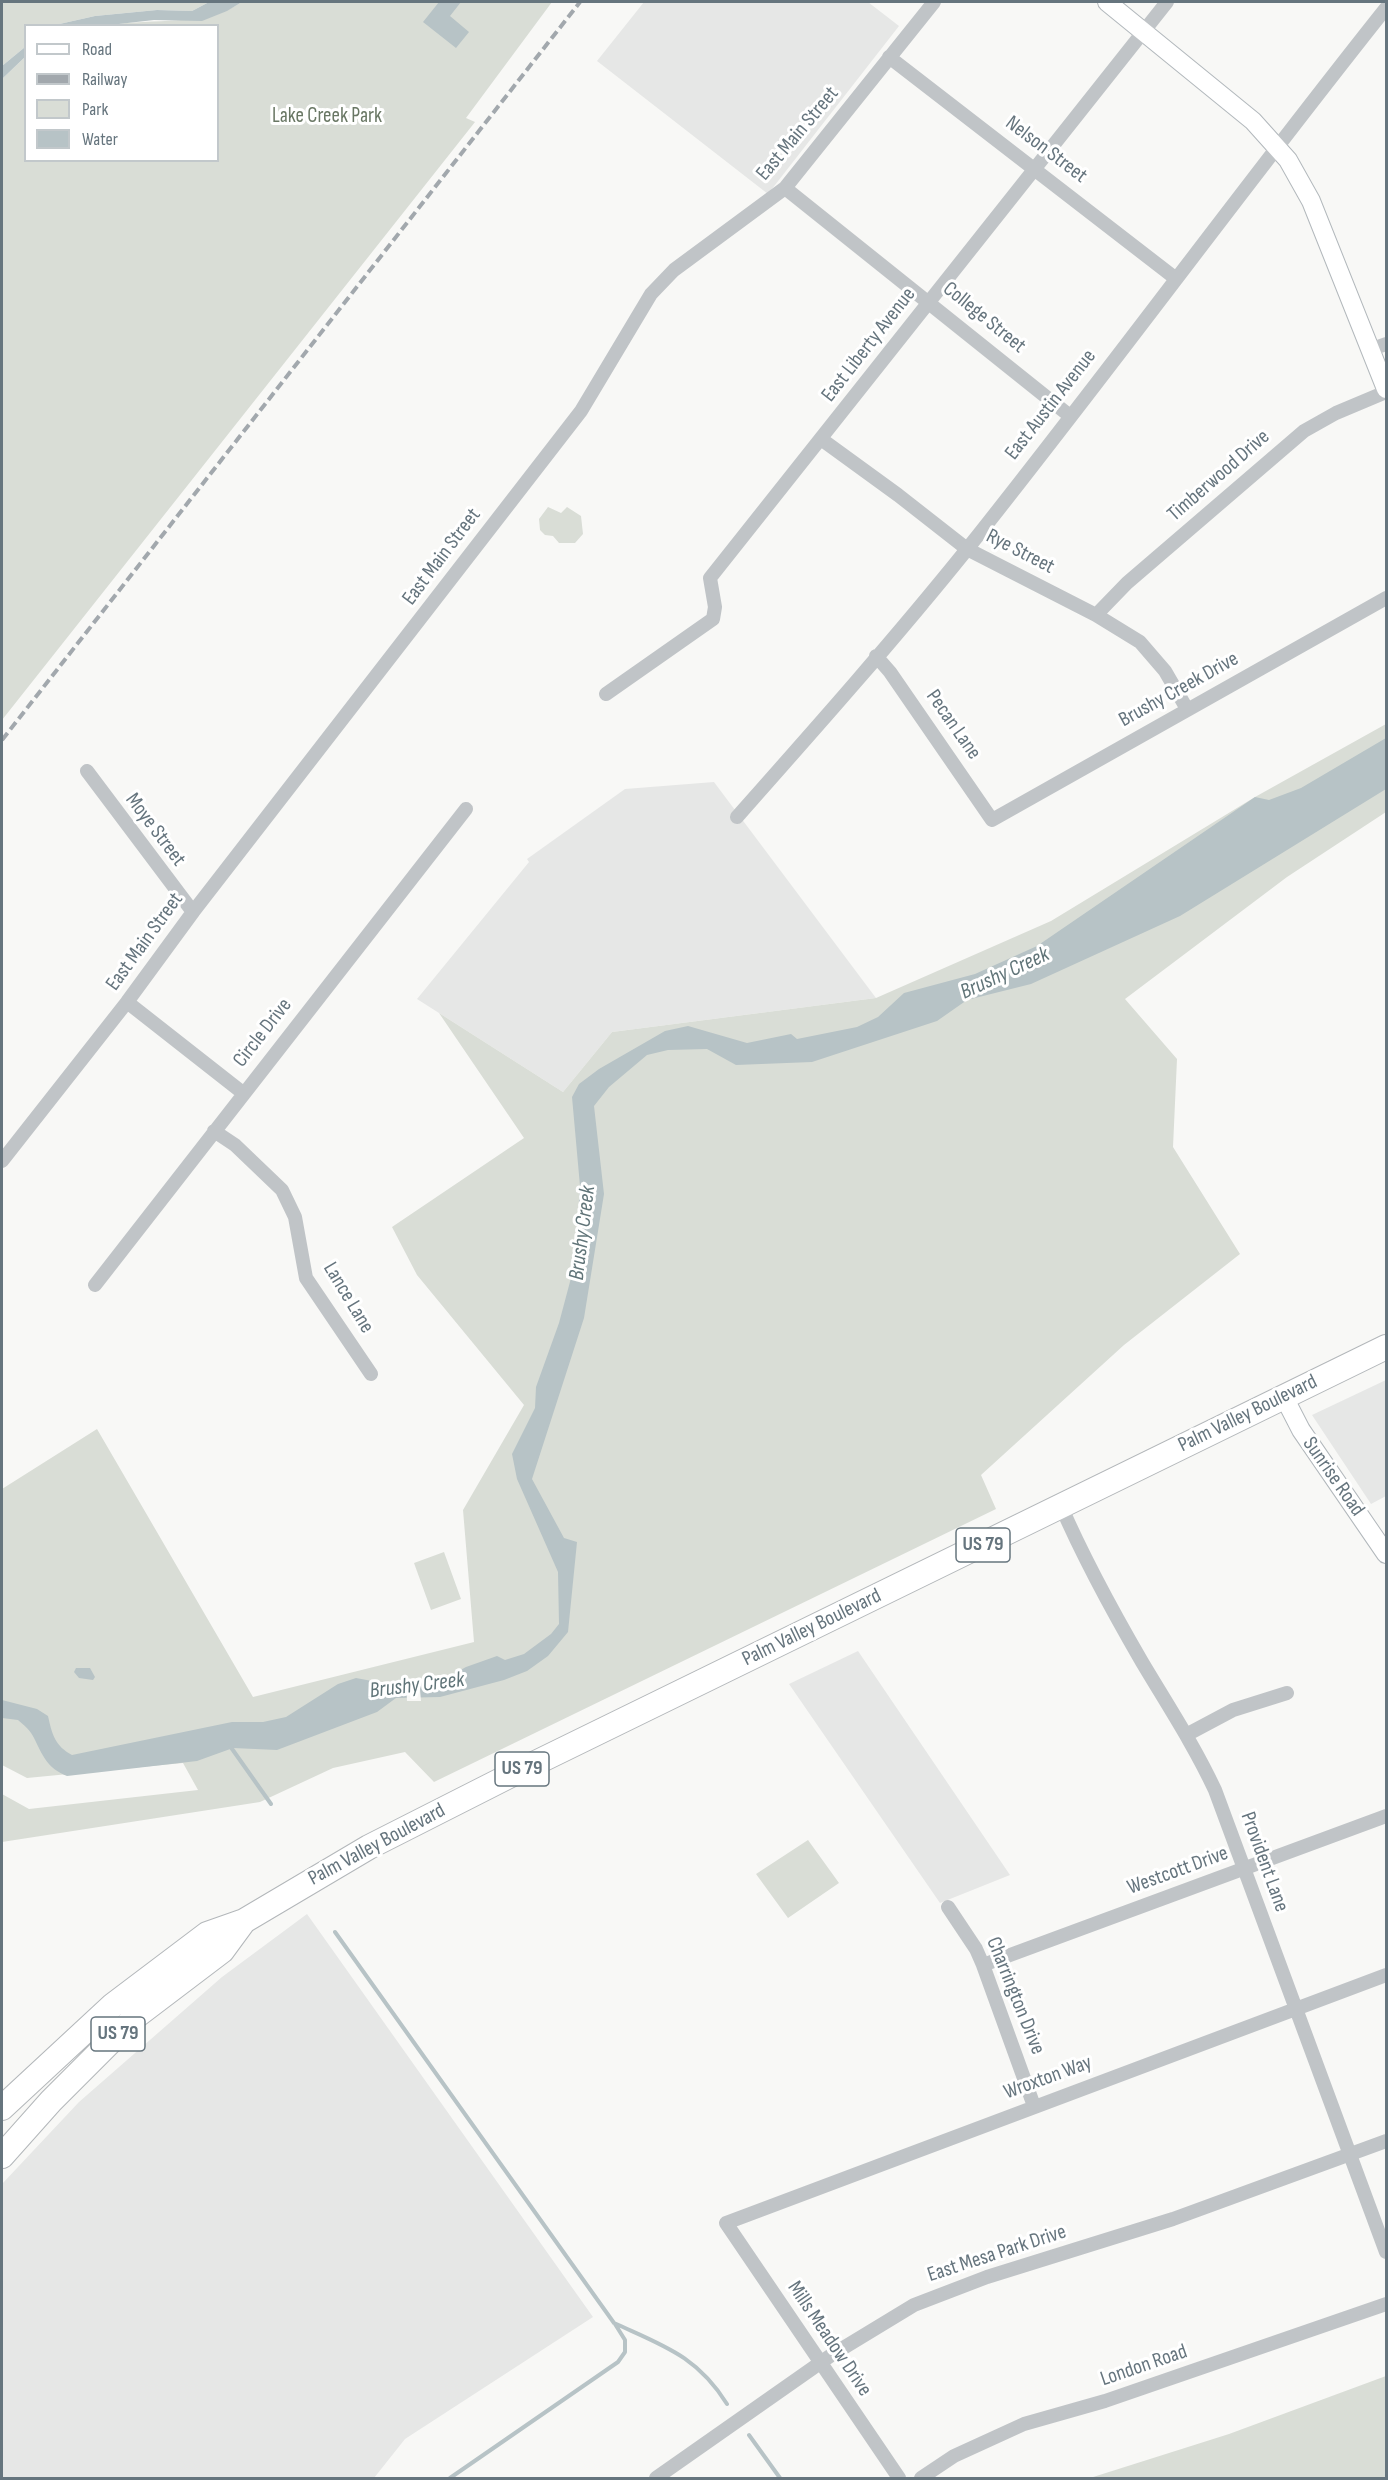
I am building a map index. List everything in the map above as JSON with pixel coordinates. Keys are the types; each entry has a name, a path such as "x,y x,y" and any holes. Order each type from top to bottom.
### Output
{"highway":[{"name":"Palm Valley Boulevard","path":"2,2108 113,2005 207,1934 244,1921 318,1875 407,1827 1386,1347"},
{"name":"Palm Valley Boulevard","path":"2,2156 51,2101 135,2017 222,1951 244,1921"}],"street":[{"name":"East Main Street","path":"2,1161 581,411 651,294 674,270 785,188 934,2"},
{"path":"1107,2 1253,121 1288,160 1311,201 1379,346 1386,390"},
{"name":"East Liberty Avenue","path":"606,694 713,619 715,607 710,578 1167,2"},
{"name":"East Austin Avenue","path":"737,817 967,549 1276,145 1386,8"},
{"name":"Nelson Street","path":"889,57 1175,278"},
{"name":"College Street","path":"785,188 1070,416"},
{"name":"Timberwood Drive","path":"1096,615 1127,583 1290,442 1320,421 1386,390"},
{"name":"Rye Street","path":"821,439 967,549 1096,615 1132,637 1154,655 1187,709"},
{"name":"Brushy Creek Drive","path":"992,820 1386,598"},
{"name":"Pecan Lane","path":"876,657 890,672 992,820"},
{"name":"Moye Street","path":"87,771 193,912"},
{"name":"Circle Drive","path":"95,1284 466,809"},
{"path":"127,1002 243,1093"},
{"name":"Lance Lane","path":"214,1131 235,1145 282,1190 295,1217 306,1278 371,1374"},
{"name":"Sunrise Road","path":"1284,1397 1301,1430 1386,1554"},
{"name":"Provident Lane","path":"1061,1506 1076,1540 1135,1650 1186,1735 1215,1790 1386,2252"},
{"path":"1186,1735 1233,1710 1287,1693"},
{"name":"Westcott Drive","path":"983,1965 1386,1816"},
{"name":"Charrington Drive","path":"948,1907 976,1949 983,1965 1034,2106"},
{"name":"Wroxton Way","path":"726,2223 1386,1975"},
{"name":"East Mesa Park Drive","path":"659,2478 821,2362 880,2324 950,2290 1173,2220 1386,2141"},
{"name":"Mills Meadow Drive","path":"726,2223 899,2478"},
{"name":"London Road","path":"921,2478 954,2456 1024,2424 1105,2402 1386,2304"}],"shaded area":[{"path":"644,2 868,2 899,26 768,194 597,61"},
{"path":"714,782 876,998 612,1032 563,1092 417,999 529,862 527,859 625,789"},
{"path":"1386,1380 1386,1496 1371,1504 1312,1415"},
{"path":"858,1651 1010,1875 940,1903 789,1684"},
{"path":"307,1914 593,2317 405,2439 374,2478 2,2478 2,2184 79,2102 222,1977"}],"green space":[{"path":"2,2 209,2 192,11 157,10 95,16 59,24 24,24 24,48 2,66"},
{"name":"Lake Creek Park","path":"242,2 552,2 466,118 475,122 2,720 2,79 24,58 24,162 219,162 219,24 118,24 195,18 227,10"},
{"path":"548,507 561,513 567,507 581,516 583,534 575,543 559,543 553,536 545,535 540,530 539,519"},
{"path":"1386,724 1386,812 1287,877 1125,999 1177,1059 1173,1147 1240,1254 1124,1345 981,1475 996,1509 434,1782 405,1752 333,1768 260,1802 2,1842 2,1794 29,1809 198,1790 183,1763 27,1778 2,1765 2,1489 97,1429 253,1697 474,1642 463,1510 524,1405 417,1275 392,1227 524,1138 439,1013 563,1092 612,1032 876,998 1051,921 1255,797"},
{"path":"444,1552 461,1599 431,1610 414,1563"},
{"path":"808,1840 839,1883 788,1918 756,1874"},
{"path":"1386,2376 1386,2478 1090,2478 1229,2434"}],"water":[{"path":"209,2 242,2 202,21 154,20 119,24 59,24 95,16 157,10 192,11"},
{"path":"439,2 461,2 450,16 469,32 456,48 423,22"},
{"path":"24,48 24,58 2,79 2,66"},
{"name":"Brushy Creek","path":"1386,738 1386,789 1180,916 1031,984 967,1000 937,1021 812,1062 736,1065 707,1049 668,1050 647,1055 609,1087 594,1106 604,1194 584,1318 532,1479 564,1538 577,1542 568,1632 548,1656 527,1671 504,1680 440,1697 396,1698 377,1712 277,1750 233,1748 197,1761 67,1776 50,1765 23,1724 18,1720 2,1718 2,1700 37,1709 48,1716 55,1739 72,1755 232,1722 263,1722 286,1717 338,1684 356,1678 388,1684 443,1680 466,1667 497,1656 505,1660 524,1654 551,1634 559,1624 558,1572 517,1479 512,1454 535,1408 536,1387 559,1323 575,1263 580,1186 572,1097 579,1084 599,1069 665,1031 688,1026 747,1043 791,1034 797,1039 857,1027 878,1017 904,993 975,974 1037,946 1255,797 1269,800 1301,788"},
{"path":"76,1668 90,1668 95,1677 93,1680 79,1678 74,1672"}],"pier":[{"path":"419,1678 421,1701 407,1701 406,1679"}],"waterway":[{"path":"230,1746 271,1804"},
{"path":"335,1932 614,2323 664,2346 691,2363 704,2374 727,2404"},
{"path":"450,2478 618,2362 625,2352 625,2340 615,2324"},
{"path":"749,2435 780,2478"}],"railway":[{"path":"2,740 580,2"}]}
